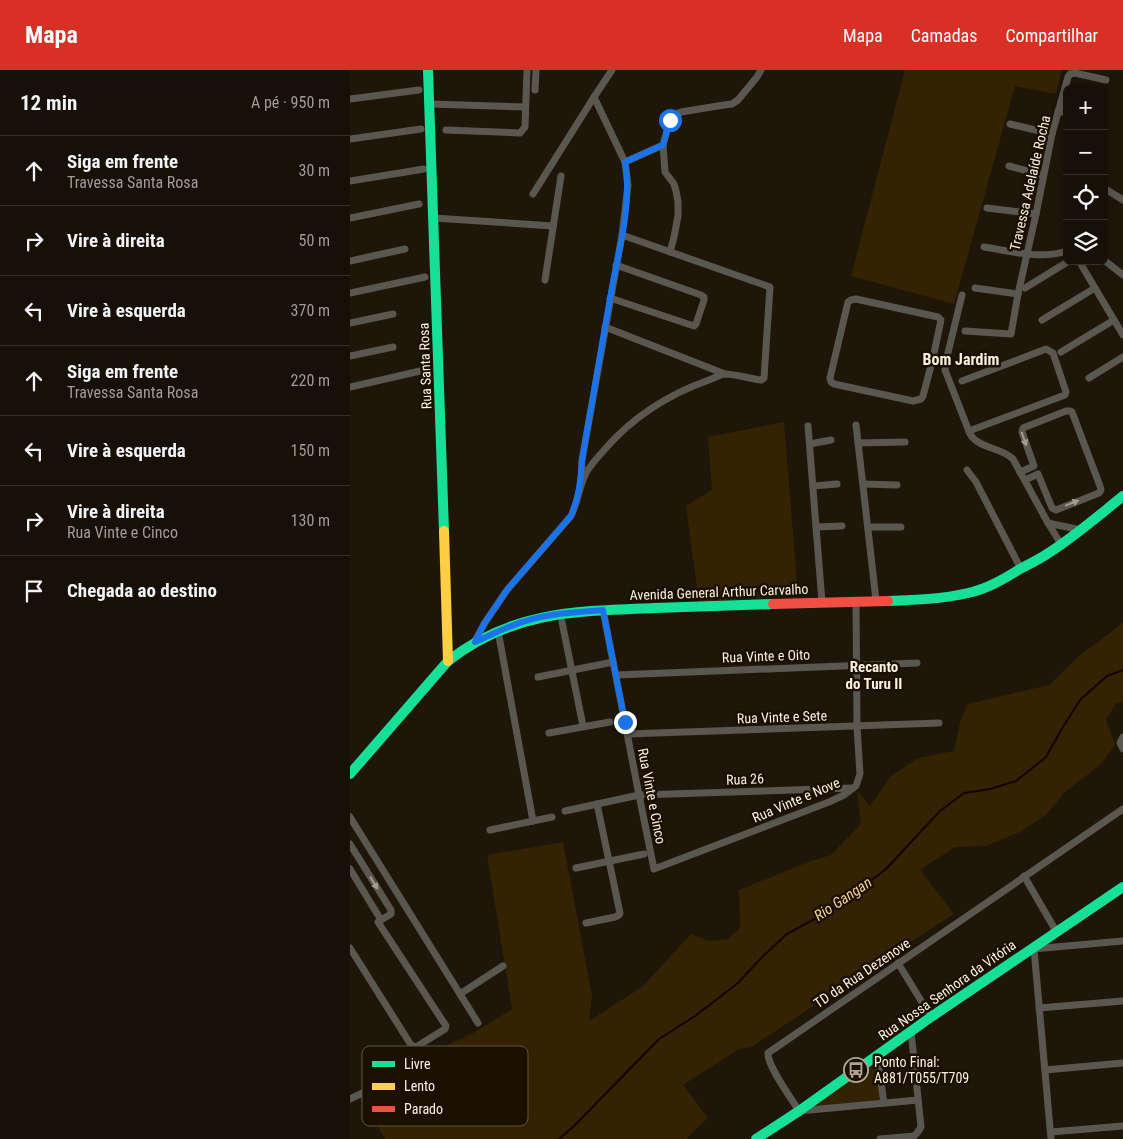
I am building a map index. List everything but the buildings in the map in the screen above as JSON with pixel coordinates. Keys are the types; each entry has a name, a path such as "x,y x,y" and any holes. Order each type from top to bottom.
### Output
{"street":[{"name":"Rua Santa Rosa","path":"428,70 445,486 444,568 448,661"},
{"path":"446,130 520,133 525,127 527,70"},
{"path":"535,90 536,70"},
{"path":"533,194 612,70"},
{"path":"670,252 678,216 678,202 674,184 665,172 663,145 670,120 681,112 732,104 738,100 761,70"},
{"name":"Travessa Adelaíde Rocha","path":"965,330 1011,334 1052,134 1068,77 1072,73 1078,73 1106,80"},
{"path":"350,100 419,90"},
{"path":"475,642 484,624 507,590 571,516 576,505 582,460 622,236 628,190 625,162 594,97"},
{"path":"430,104 526,107"},
{"path":"1058,111 1063,112"},
{"path":"1010,124 1052,134"},
{"path":"350,139 421,129"},
{"path":"625,162 663,145"},
{"path":"1009,166 1043,175"},
{"path":"350,181 424,169"},
{"path":"545,280 561,176"},
{"path":"1108,193 1123,200"},
{"path":"350,218 419,204"},
{"path":"987,208 1036,214"},
{"path":"434,218 553,226"},
{"path":"605,327 725,374 758,380 763,379 765,373 770,287 622,236"},
{"path":"984,247 1026,254 1049,255 1063,252"},
{"path":"350,261 405,249"},
{"path":"1108,263 1123,275"},
{"path":"610,298 694,326 704,300 704,297 701,295 616,265"},
{"path":"1025,288 1063,265"},
{"path":"1081,265 1123,335"},
{"path":"350,293 425,277"},
{"path":"975,288 1018,294"},
{"path":"1042,320 1095,288"},
{"path":"962,295 946,361 946,370 969,431 972,438 976,441 1010,456 1061,544"},
{"path":"856,299 938,317 941,323 933,358 923,396 917,401 834,384 830,378 848,302 856,299"},
{"path":"350,323 393,314"},
{"path":"1062,352 1114,320"},
{"path":"350,356 393,347"},
{"path":"962,381 1046,349 1053,353 1066,392 1065,395 969,431"},
{"path":"1089,378 1123,356"},
{"path":"933,358 946,361"},
{"path":"350,386 430,369"},
{"path":"580,484 592,463 619,435 644,414 674,394 725,374"},
{"path":"1066,411 1071,411 1100,486 1100,491 1054,510 1038,474 1022,428 1066,411"},
{"path":"856,425 876,600"},
{"path":"808,426 822,602"},
{"path":"810,444 831,440"},
{"path":"858,443 905,442"},
{"path":"1020,472 1034,466"},
{"path":"968,470 1021,569"},
{"path":"1025,480 1038,474"},
{"path":"813,486 837,484"},
{"path":"863,484 897,485"},
{"name":"Avenida General Arthur Carvalho","path":"350,774 448,661 475,642 498,631 546,616 603,610 915,600 959,596 986,588 1047,554 1081,530 1123,496"},
{"path":"1048,523 1081,530"},
{"path":"816,527 842,526"},
{"path":"868,527 901,527"},
{"name":"Rua Vinte e Nove","path":"654,868 829,802 844,795 856,786 860,774 856,601"},
{"name":"Rua Vinte e Cinco","path":"603,610 654,868"},
{"path":"562,622 583,726"},
{"path":"498,631 532,821"},
{"path":"538,677 613,662"},
{"name":"Rua Vinte e Oito","path":"616,675 917,663"},
{"path":"549,733 610,722"},
{"name":"Rua Vinte e Sete","path":"627,734 939,723"},
{"path":"1123,737 1120,743 1123,749"},
{"name":"Rua 26","path":"564,811 639,795 852,788"},
{"path":"586,924 615,918 619,915 620,910 597,804"},
{"name":"TD da Rua Dezenove","path":"800,1111 778,1077 768,1058 768,1053 1123,809"},
{"path":"490,830 552,816"},
{"path":"350,817 478,1023"},
{"path":"350,844 391,910 391,914 381,920 350,870"},
{"path":"576,868 644,854"},
{"path":"1024,876 1056,931"},
{"name":"Rua Nossa Senhora da Vitória","path":"758,1138 800,1111 911,1031 1056,931 1123,887"},
{"path":"378,922 446,1026 445,1029 418,1046"},
{"name":"Rua Nossa Senhora da Vitória","path":"1032,949 1123,941"},
{"path":"350,948 411,1045 414,1046"},
{"path":"1032,949 1051,1136 1123,1126"},
{"path":"898,964 931,1017"},
{"path":"460,994 503,966"},
{"path":"1039,1008 1123,1001"},
{"path":"880,1139 914,1136 921,1127 911,1031"},
{"path":"877,1055 884,1103"},
{"path":"1045,1070 1123,1063"},
{"path":"350,1099 362,1093"},
{"path":"800,1111 918,1100"}],"shaded area":[{"path":"905,70 1062,70 1056,94 1015,86 954,304 851,276"},
{"path":"784,422 798,596 699,602 686,506 712,490 708,437"},
{"path":"1123,623 1123,702 1116,703 1106,720 1115,745 1101,764 1064,793 1046,815 1018,833 985,846 955,847 920,870 954,914 751,1047 739,1049 683,1085 708,1118 686,1139 385,1139 377,1126 528,1126 528,1046 446,1046 475,1032 512,1009 487,855 563,842 592,996 589,1021 642,987 691,934 709,941 728,939 740,928 739,890 811,861 831,855 861,824 857,791 870,806 891,776 918,758 954,751 960,722 968,704 1049,685 1079,656"},
{"path":"876,1061 881,1101 810,1107"}],"waterway":[{"name":"Rio Gangan","path":"559,1139 659,1039 695,1016 738,983 787,934 820,916 886,869 940,811 964,793 990,789 1016,781 1046,757 1081,699 1107,676 1123,670"}],"traffic: fast":[{"path":"428,70 444,531"},
{"path":"888,601 948,597 989,586 1057,547 1123,496"},
{"path":"350,774 448,661 472,644 496,632 521,623 572,613 627,609 773,604"},
{"path":"756,1139 799,1111 931,1017 1123,887"}],"traffic: slow":[{"path":"444,531 448,661"}],"traffic: jam":[{"path":"773,604 888,601"}],"place":[{"name":"Ponto Final: A881/T055/T709","path":"856,1070"}],"district":[{"name":"Bom Jardim","path":"961,359"},
{"name":"Recanto do Turu II","path":"874,676"}],"route":[{"path":"625,722 603,610 560,614 529,620 498,631 475,642 484,624 507,590 571,516 576,505 579,495 582,460 590,410 622,236 628,185 625,162 663,145 670,120"}]}
